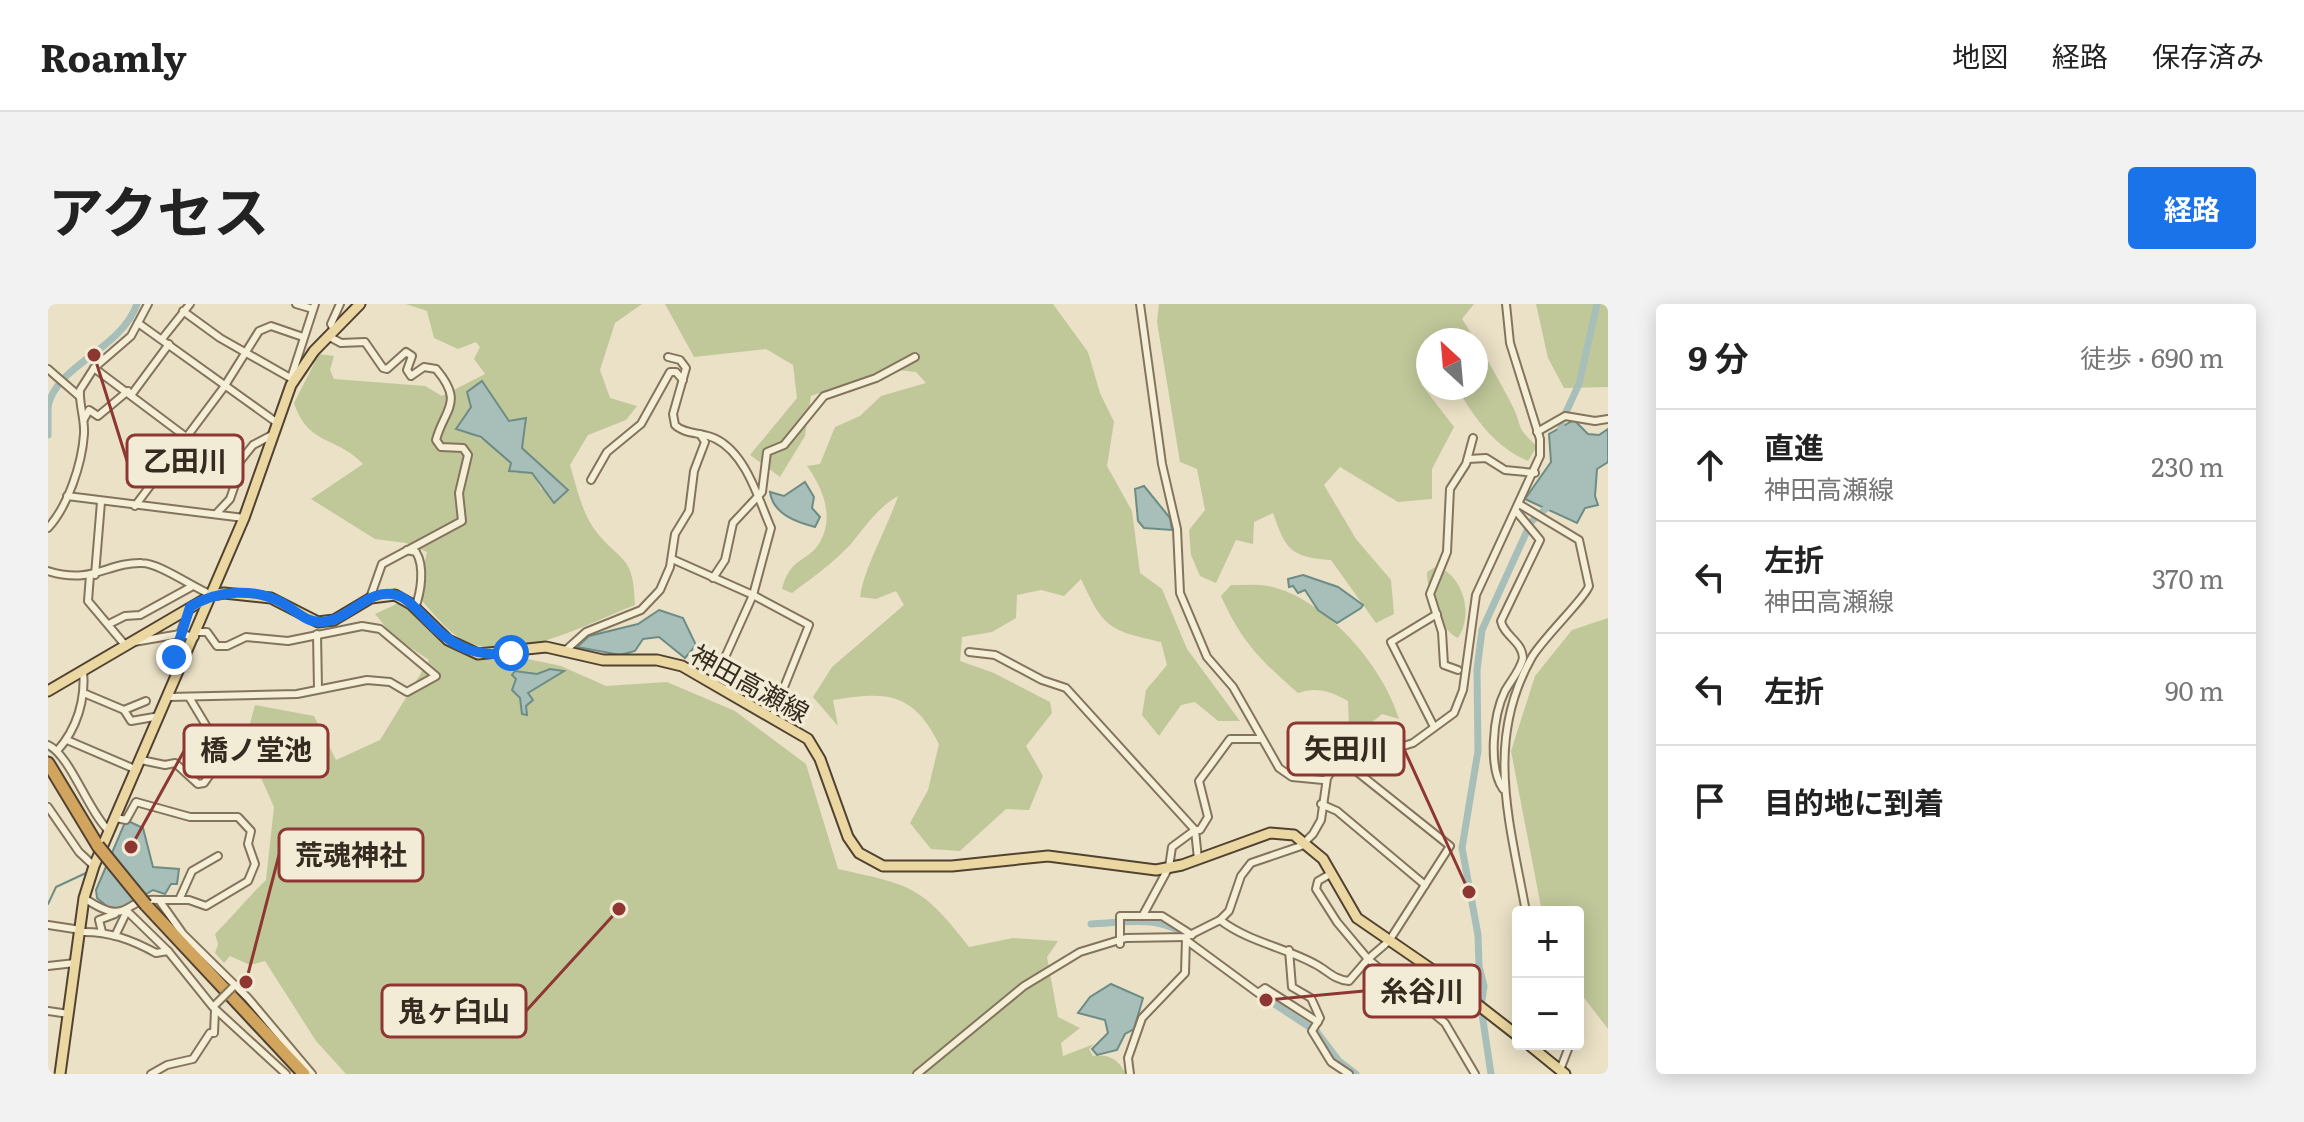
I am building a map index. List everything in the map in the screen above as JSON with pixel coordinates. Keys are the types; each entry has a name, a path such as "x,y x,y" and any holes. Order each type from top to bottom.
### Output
{"highway":[{"path":"48,763 97,849"},
{"path":"48,778 97,849 143,907 294,1074"},
{"path":"143,907 304,1074"}],"main road":[{"path":"60,1074 84,898 94,866 183,666 244,518 292,379 360,304"},
{"path":"48,691 212,595 271,598 318,622 334,620 370,598"},
{"name":"神田高瀬線","path":"370,598 395,595 415,608 441,635 470,651 487,655 546,647 612,661 666,661 713,684 794,729 814,746 848,837 859,853 874,863 901,868 936,867 1048,856 1146,869 1168,868 1270,833 1294,835 1306,841"},
{"path":"1306,841 1332,873 1357,918 1437,973 1512,1031"},
{"path":"1535,1050 1557,1070"}],"street":[{"path":"79,396 94,368 121,346 148,304"},
{"path":"162,339 190,304"},
{"path":"183,311 245,353 292,379 314,306 296,304"},
{"path":"340,304 331,324 331,333 341,343 365,342 379,366 387,369 402,353 409,352 412,356 407,373 414,376 424,367 433,368 450,393 451,409 436,440 441,447 463,448 468,455 459,493 462,521 382,564 370,598"},
{"path":"1140,304 1162,464 1177,529 1180,593 1207,657 1233,687 1261,739 1287,775 1323,780"},
{"path":"917,1074 1041,975 1093,946 1188,938 1220,920 1229,911 1241,876 1251,863 1306,841 1318,826 1329,774 1343,757 1360,750 1403,747 1422,738 1454,713 1461,698 1476,595 1520,510 1541,448 1510,343 1506,304"},
{"path":"138,323 226,383 276,422"},
{"path":"135,506 266,326 303,337"},
{"path":"84,420 89,410 98,416 130,392 169,344"},
{"path":"668,357 684,365 673,420 679,430 697,432 734,449 772,533 753,595 713,684"},
{"path":"713,578 725,560 733,523 758,498 765,482 763,466 767,452 784,445 824,396 876,378 915,357"},
{"path":"94,368 233,470 238,476 230,499 216,514"},
{"path":"48,369 79,396 84,420 80,455 67,496 48,528"},
{"path":"591,480 607,452 641,424 670,372 676,372 683,380"},
{"path":"1536,432 1565,416 1595,421 1608,419"},
{"path":"566,650 586,632 626,618 648,605 665,579 672,559 675,534 689,511 695,465 705,447 705,438 697,432"},
{"path":"233,470 253,445 274,434"},
{"path":"1458,670 1444,665 1437,614 1430,594 1447,552 1450,489 1468,459 1473,438"},
{"path":"1468,459 1486,458 1514,473 1535,473"},
{"path":"67,496 244,518"},
{"path":"101,502 88,601 128,644 207,632 217,646 227,646 246,637 288,641 362,626 380,629 436,676 407,692 390,682 367,680 342,684 335,689 297,694 169,697"},
{"path":"1520,510 1551,523 1579,540 1589,586 1551,628 1522,675 1502,753 1505,792 1525,906"},
{"path":"1505,792 1495,773 1497,723 1501,700 1523,658 1519,643 1501,621 1538,538 1520,510"},
{"path":"407,550 416,552 420,558 415,608"},
{"path":"672,559 753,595 811,628 772,717"},
{"path":"48,571 70,576 92,575 144,563 212,595"},
{"path":"109,624 125,616 140,615 164,603 167,597 182,594 191,587"},
{"path":"183,666 174,657 190,607"},
{"path":"1433,725 1391,642 1437,614"},
{"path":"317,634 318,689"},
{"path":"969,652 995,655 1042,680 1066,688 1195,830 1198,859"},
{"path":"57,751 67,740 86,694 83,670"},
{"path":"86,694 124,710 131,721 161,716"},
{"path":"67,740 139,765 175,763 198,784 204,783 216,766 231,754 217,731 210,732 189,697"},
{"path":"124,710 146,701"},
{"path":"1143,915 1168,868 1172,847 1195,830 1200,830 1208,817 1199,785 1201,773 1230,739 1261,739"},
{"path":"48,745 57,751 82,795 109,831"},
{"path":"1220,920 1262,943 1289,950 1345,981 1349,981 1389,941 1450,850 1445,839 1346,763"},
{"path":"102,932 99,920 127,911 146,899 179,900 206,906 248,881 255,864 248,844 251,831 238,817 190,817 136,802 126,820 116,818"},
{"path":"1322,804 1337,811 1425,885"},
{"path":"48,807 79,852 94,866"},
{"path":"179,900 192,871 218,856"},
{"path":"1332,873 1316,884 1316,889 1337,922 1368,959 1445,1023 1475,1074"},
{"path":"84,898 105,912 116,914"},
{"path":"159,900 183,934 312,1074"},
{"path":"115,936 127,911"},
{"path":"127,911 168,951 215,1006 286,1074"},
{"path":"1120,942 1120,916 1143,915 1173,920 1188,938 1258,993 1263,990 1316,1026 1331,1062 1349,1074"},
{"path":"48,925 102,932 143,943 156,953 168,951"},
{"path":"1130,1074 1128,1058 1145,1013 1185,973 1188,938"},
{"path":"1289,950 1292,987 1311,998 1320,1018 1316,1026"},
{"path":"48,966 76,963"},
{"path":"215,1006 234,986"},
{"path":"151,1074 196,1057 210,1033 214,1033 217,1021 215,1006"},
{"path":"48,1011 69,1014"},
{"path":"1557,1070 1567,1050"}],"green space":[{"path":"406,304 642,304 615,323 600,370 610,398 637,406 626,420 588,435 570,465 590,523 628,567 635,605 530,645 487,647 467,642 446,627 417,595 427,552 406,543 375,539 311,499 363,464 307,427 294,403 319,354 334,356 330,370 334,379 425,386 442,396 485,374 474,359 480,347 476,342 458,349 434,338 427,311","holes":["482,382 510,421 525,418 522,448 568,491 541,489 532,473 513,473 506,457 499,451 457,429 469,414"]},
{"path":"665,304 1053,304 1088,352 1100,393 1114,422 1107,466 1132,511 1140,573 1162,589 1187,649 1240,721 1218,721 1195,702 1181,705 1159,736 1142,715 1146,690 1167,665 1161,642 1110,625 1096,608 1081,579 1064,596 1041,590 1017,595 1016,618 992,632 962,637 960,661 994,673 1050,702 1052,713 1026,746 1043,776 1029,810 1006,809 960,851 931,849 910,823 928,790 939,744 919,714 896,699 883,696 833,700 838,726 813,697 832,667 904,605 896,591 876,599 860,597 866,572 898,496 877,512 837,558 792,593 782,589 790,570 815,549 824,532 825,502 807,466 820,464 835,427 860,416 881,396 926,383 916,372 888,369 811,396 805,436 780,477 750,455 797,398 793,365 766,349 694,357"},
{"path":"1159,304 1474,304 1462,319 1468,328 1416,328 1416,400 1433,400 1454,427 1432,469 1432,499 1398,502 1340,467 1324,485 1356,539 1391,580 1394,614 1376,623 1331,560 1298,554 1286,543 1273,513 1254,522 1253,544 1236,540 1216,583 1200,576 1191,555 1189,530 1205,510 1197,469 1180,462 1157,322"},
{"path":"1536,304 1608,304 1608,387 1564,388 1548,358"},
{"path":"1488,362 1522,430 1537,446 1528,461 1496,440 1464,400 1488,400"},
{"path":"1437,566 1454,578 1463,597 1465,618 1458,638 1440,619 1429,590 1427,572"},
{"path":"1231,585 1264,585 1289,593 1331,619 1366,657 1380,678 1399,719 1382,714 1364,729 1349,726 1348,701 1324,691 1298,693 1263,660 1236,626 1221,596"},
{"path":"403,601 447,643 474,656 510,656 534,651 523,658 561,666 606,686 667,682 735,711 806,764 838,869 882,879 913,891 939,911 969,947 1013,938 1058,941 1047,957 1058,1017 1080,1028 1061,1043 1063,1056 1094,1044 1089,1049 1093,1056 1112,1059 1126,1074 346,1074 316,1041 265,961 250,965 230,956 224,963 215,953 218,944 215,934 266,880 274,807 245,742 255,705 314,716 336,760 380,740 429,660 393,636 375,614"},
{"path":"1608,618 1608,1029 1584,998 1584,906 1541,906 1511,751 1535,676 1572,630"}],"water":[{"path":"482,381 509,421 526,418 522,448 568,490 554,503 532,473 509,471 511,463 481,437 456,429 471,407 467,392"},
{"path":"1574,420 1588,434 1599,435 1608,429 1608,462 1597,469 1595,496 1598,505 1585,508 1577,523 1525,499 1551,462 1549,434"},
{"path":"805,482 814,497 812,508 820,517 815,527 793,520 781,511 770,492 784,496"},
{"path":"1144,486 1170,518 1172,530 1144,528 1138,521 1135,489"},
{"path":"1303,575 1338,587 1363,605 1337,623 1318,610 1305,590 1298,593 1293,586 1289,587 1288,579"},
{"path":"659,610 683,618 696,645 685,658 659,637 643,639 635,651 620,655 577,647 589,636 638,624"},
{"path":"550,669 564,671 528,693 533,700 526,706 527,715 522,714 520,698 512,690 516,679 512,675 515,671 537,674"},
{"path":"126,820 143,828 153,867 179,869 177,884 171,884 165,894 153,890 120,910 109,908 97,898 96,890"},
{"path":"1111,984 1143,998 1134,1029 1125,1034 1117,1050 1097,1055 1092,1049 1108,1033 1105,1020 1078,1013 1090,997"}],"waterway":[{"path":"48,406 54,391 64,379 117,334 137,304"},
{"path":"1561,433 1561,423 1579,384 1597,304"},
{"path":"48,406 48,435"},
{"path":"1491,1074 1481,1007 1484,986 1479,967 1478,935 1462,848 1478,751 1477,670 1482,630 1531,522 1552,503"},
{"path":"48,904 56,887 86,873"},
{"path":"1091,924 1157,923 1169,926 1190,941"},
{"path":"1253,990 1317,1032 1339,1061 1356,1074"}],"place":[{"name":"乙田川","path":"94,355"},
{"name":"橋ノ堂池","path":"131,847"},
{"name":"矢田川","path":"1469,892"},
{"name":"鬼ヶ臼山","path":"619,909"},
{"name":"荒魂神社","path":"246,982"},
{"name":"糸谷川","path":"1266,1000"}],"route":[{"path":"174,657 190,607 212,595 224,593 271,598 318,622 334,620 380,594 395,595 411,604 454,645 478,654 511,653"}]}
